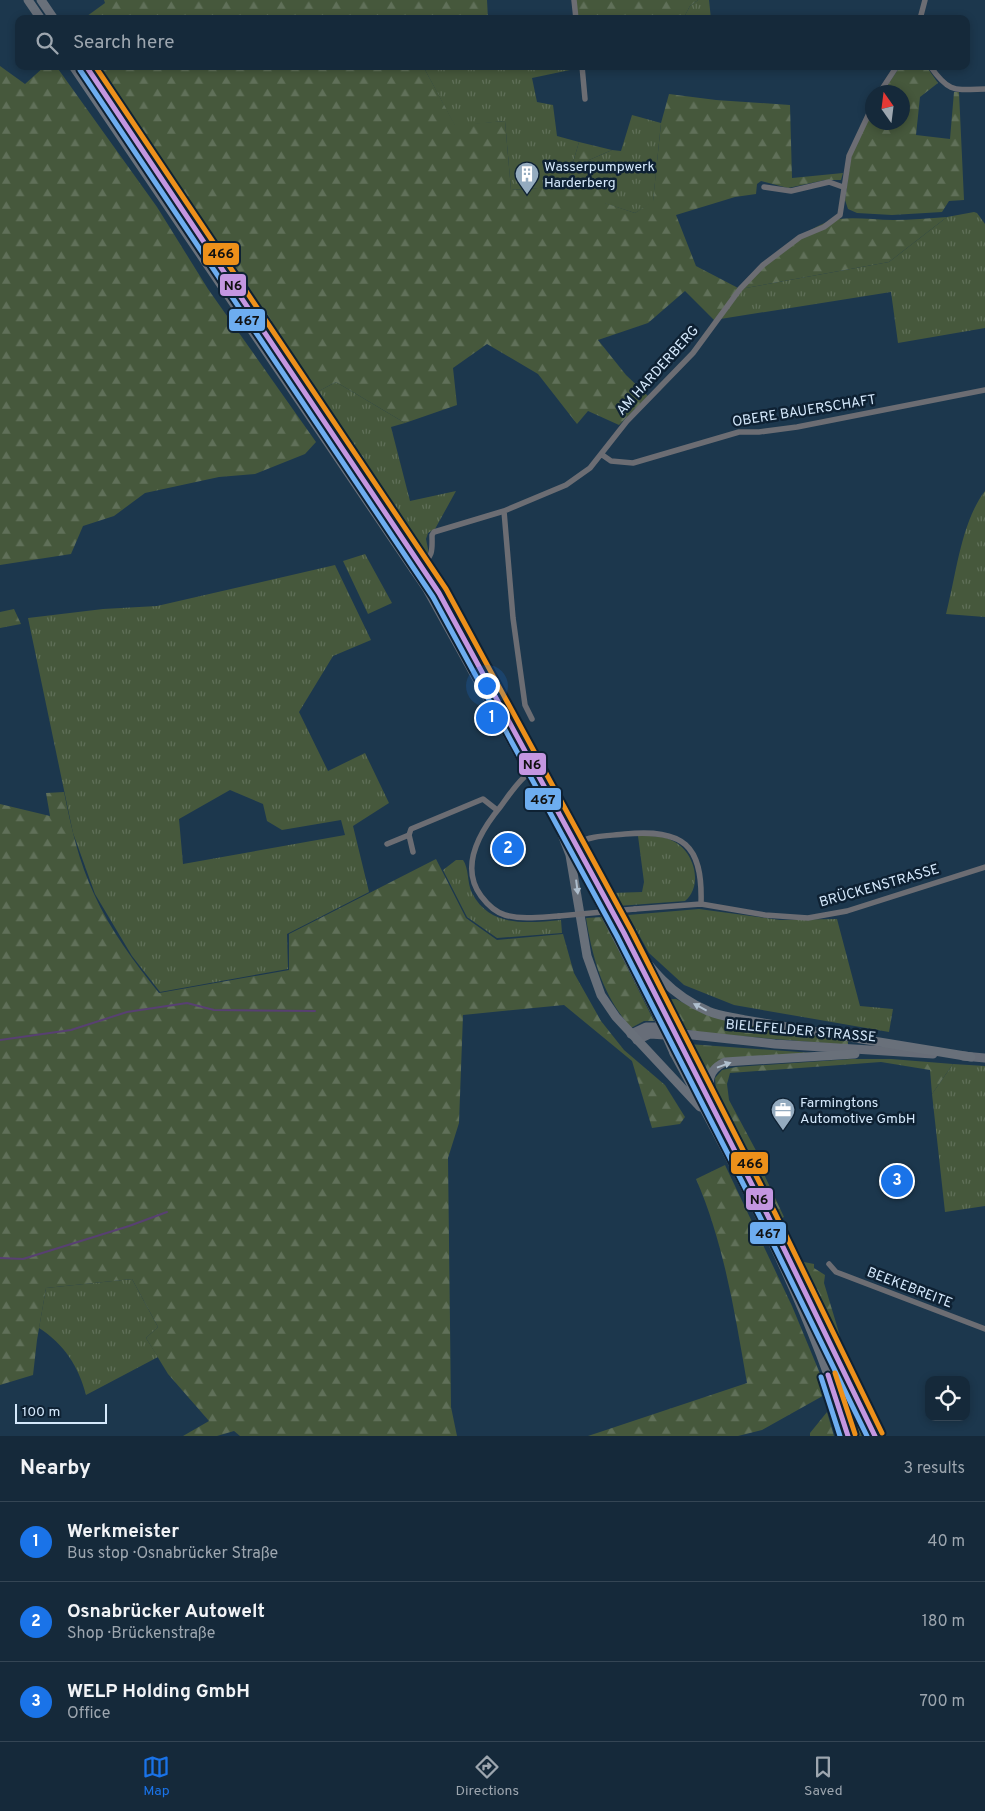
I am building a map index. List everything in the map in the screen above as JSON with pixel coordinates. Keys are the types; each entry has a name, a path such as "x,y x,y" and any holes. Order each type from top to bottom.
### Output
{"highway":[{"path":"28,0 38,15"},
{"path":"41,0 51,15"},
{"path":"76,70 418,567"},
{"path":"89,70 418,567"},
{"path":"529,773 663,1020"},
{"path":"558,824 576,876 582,927 592,973 601,994 616,1017 709,1116"},
{"path":"577,843 624,933 663,1020 788,1279 833,1387 848,1436"},
{"path":"624,933 666,986 708,1011 745,1020 972,1057"},
{"path":"679,1053 720,1120 874,1436"},
{"path":"720,1120 718,1106 708,1081 711,1072 726,1062 855,1054"},
{"path":"797,1277 813,1316 855,1436"}],"main road":[{"path":"418,567 461,650 529,773"},
{"path":"418,567 577,843"},
{"name":"BIELEFELDER STRASSE","path":"634,1037 646,1027 654,1027 683,1034 775,1044 985,1058"},
{"name":"BIELEFELDER STRASSE","path":"634,1037 656,1033 684,1039 855,1054 972,1057"}],"street":[{"path":"574,0 576,15"},
{"path":"921,15 925,0"},
{"path":"582,70 585,99"},
{"path":"885,85 894,70"},
{"path":"933,70 947,86 959,90 985,89"},
{"name":"AM HARDERBERG","path":"418,567 430,558 432,553 432,535 434,532 504,511 566,485 581,476 627,421 693,353 740,289 763,265 800,237 824,227 840,215 842,187 849,156 865,122"},
{"path":"764,187 791,191 829,182 842,187"},
{"name":"OBERE BAUERSCHAFT","path":"601,454 611,461 633,463 739,432 759,432 797,427 985,390"},
{"path":"504,511 513,618 525,705 532,719"},
{"name":"BRÜCKENSTRASSE","path":"529,773 497,810 483,831 473,852 471,871 478,891 488,905 504,915 525,918 701,904 765,915 808,918 847,911 985,868"},
{"path":"414,852 410,835 411,829 483,799 497,810"},
{"path":"577,843 591,837 634,833 658,833 673,836 684,842 696,859 699,872 701,904"},
{"path":"387,844 410,835"},
{"name":"BEEKEBREITE","path":"829,1264 836,1272 985,1328"}],"green space":[{"path":"104,0 487,0 488,15 88,15 105,3"},
{"path":"576,0 698,0 690,6 685,15 578,15"},
{"path":"698,0 709,0 711,15 685,15 690,6"},
{"path":"0,66 25,84 41,70 59,70 157,207 208,289 316,442 305,454 255,474 219,477 145,493 114,516 83,526 71,554 0,565"},
{"path":"100,70 425,70 455,125 505,121 511,190 566,186 579,142 612,150 589,160 581,184 598,189 601,167 612,171 618,184 605,203 635,213 653,201 661,123 669,94 716,100 790,105 792,178 843,173 841,180 825,180 788,188 761,181 757,184 756,194 735,197 676,215 696,266 740,289 714,320 685,291 648,323 598,340 626,375 648,396 619,425 588,411 577,424 538,374 487,344 453,368 457,405 405,423 336,382 317,392"},
{"path":"425,70 570,70 532,78 537,102 553,105 557,136 579,142 566,186 511,190 505,121 455,126"},
{"path":"898,70 929,70 938,83 920,97 916,135 950,139 954,92 959,92 964,200 949,201 942,212 892,215 857,213 848,209 845,200 851,156 865,127 865,130 910,130 910,85 888,85"},
{"path":"632,115 661,123 653,202 635,213 604,203 602,168 598,189 580,184 589,160 612,150 621,151"},
{"path":"977,213 985,224 985,328 898,343 891,292 714,320 740,289 889,262 947,217"},
{"path":"947,217 889,262 740,289 786,247 827,222 846,218 900,220"},
{"path":"336,382 405,423 391,427 410,501 456,491 435,529 428,533 426,539 429,554 426,557 422,556 317,392"},
{"path":"985,491 985,617 946,614 960,550 970,518"},
{"path":"365,554 392,603 368,614 343,561"},
{"path":"335,565 371,640 333,656 299,712 328,771 365,753 389,803 353,826 369,892 287,934 288,969 160,992 132,956 95,894 73,833 28,618 103,609 157,606","holes":["230,790 263,804 267,821 282,830 341,820 345,835 183,864 179,819"]},
{"path":"14,609 21,624 0,628 0,612"},
{"path":"64,792 76,844 100,907 132,958 159,993 289,970 289,934 436,859 466,918 497,940 563,934 574,973 601,1021 624,1050 665,1085 685,1117 680,1124 652,1128 632,1061 564,1005 463,1015 459,1123 448,1158 451,1407 457,1436 240,1436 234,1431 217,1436 183,1436 209,1421 168,1374 146,1338 158,1327 132,1279 46,1288 33,1375 0,1385 0,804 50,816 46,793"},
{"path":"638,836 656,836 669,839 686,852 691,860 695,878 691,894 685,901 618,906 611,893 642,892 644,882"},
{"path":"456,860 463,860 472,893 489,912 499,918 511,921 561,920 562,933 497,938 467,917 443,870"},
{"path":"699,909 780,920 837,919 860,1006 893,1009 889,1032 734,1005 684,985 649,953 628,915"},
{"path":"602,917 654,1021 644,1021 631,1028 621,1016 606,990 592,949 586,918"},
{"path":"665,999 676,999 707,1015 848,1040 848,1045 702,1033 680,1028"},
{"path":"688,1044 813,1053 711,1067 706,1077"},
{"path":"852,1059 891,1059 953,1064 932,1094 930,1070 881,1062 730,1073 727,1084 729,1100 760,1158 762,1170 784,1217 780,1219 742,1139 716,1091 715,1078 722,1070 736,1067"},
{"path":"953,1064 985,1066 985,1206 945,1212 932,1094"},
{"path":"725,1165 792,1306 828,1393 762,1430 738,1436 588,1436 747,1383 728,1279 706,1203 696,1179"},
{"path":"799,1261 814,1264 814,1268 825,1275 824,1283 840,1336 837,1343"},
{"path":"132,1279 158,1327 146,1338 158,1357 86,1395 75,1366 69,1357 56,1341 39,1328 46,1288"},
{"path":"846,1391 870,1436 860,1436"},
{"path":"827,1412 834,1436 810,1436 810,1433"}],"waterway":[{"path":"0,1040 71,1030 127,1012 187,1003 214,1010 315,1011"},
{"path":"0,1258 23,1259 129,1226 167,1212"}],"transit line":[{"name":"467","path":"80,70 433,597 617,936 761,1219 867,1436"},
{"name":"N6","path":"89,70 439,593 624,933 768,1216 875,1436"},
{"name":"466","path":"98,70 446,589 631,930 775,1213 882,1433"},
{"name":"466","path":"835,1373 855,1434"},
{"name":"N6","path":"828,1375 848,1436"},
{"name":"467","path":"821,1377 840,1436"}],"place":[{"name":"Wasserpumpwerk Harderberg","path":"527,195"},
{"name":"Werkmeister","path":"492,718"},
{"name":"Osnabrücker Autowelt","path":"508,849"},
{"name":"Farmingtons Automotive GmbH","path":"783,1131"},
{"name":"WELP Holding GmbH","path":"897,1181"}]}
